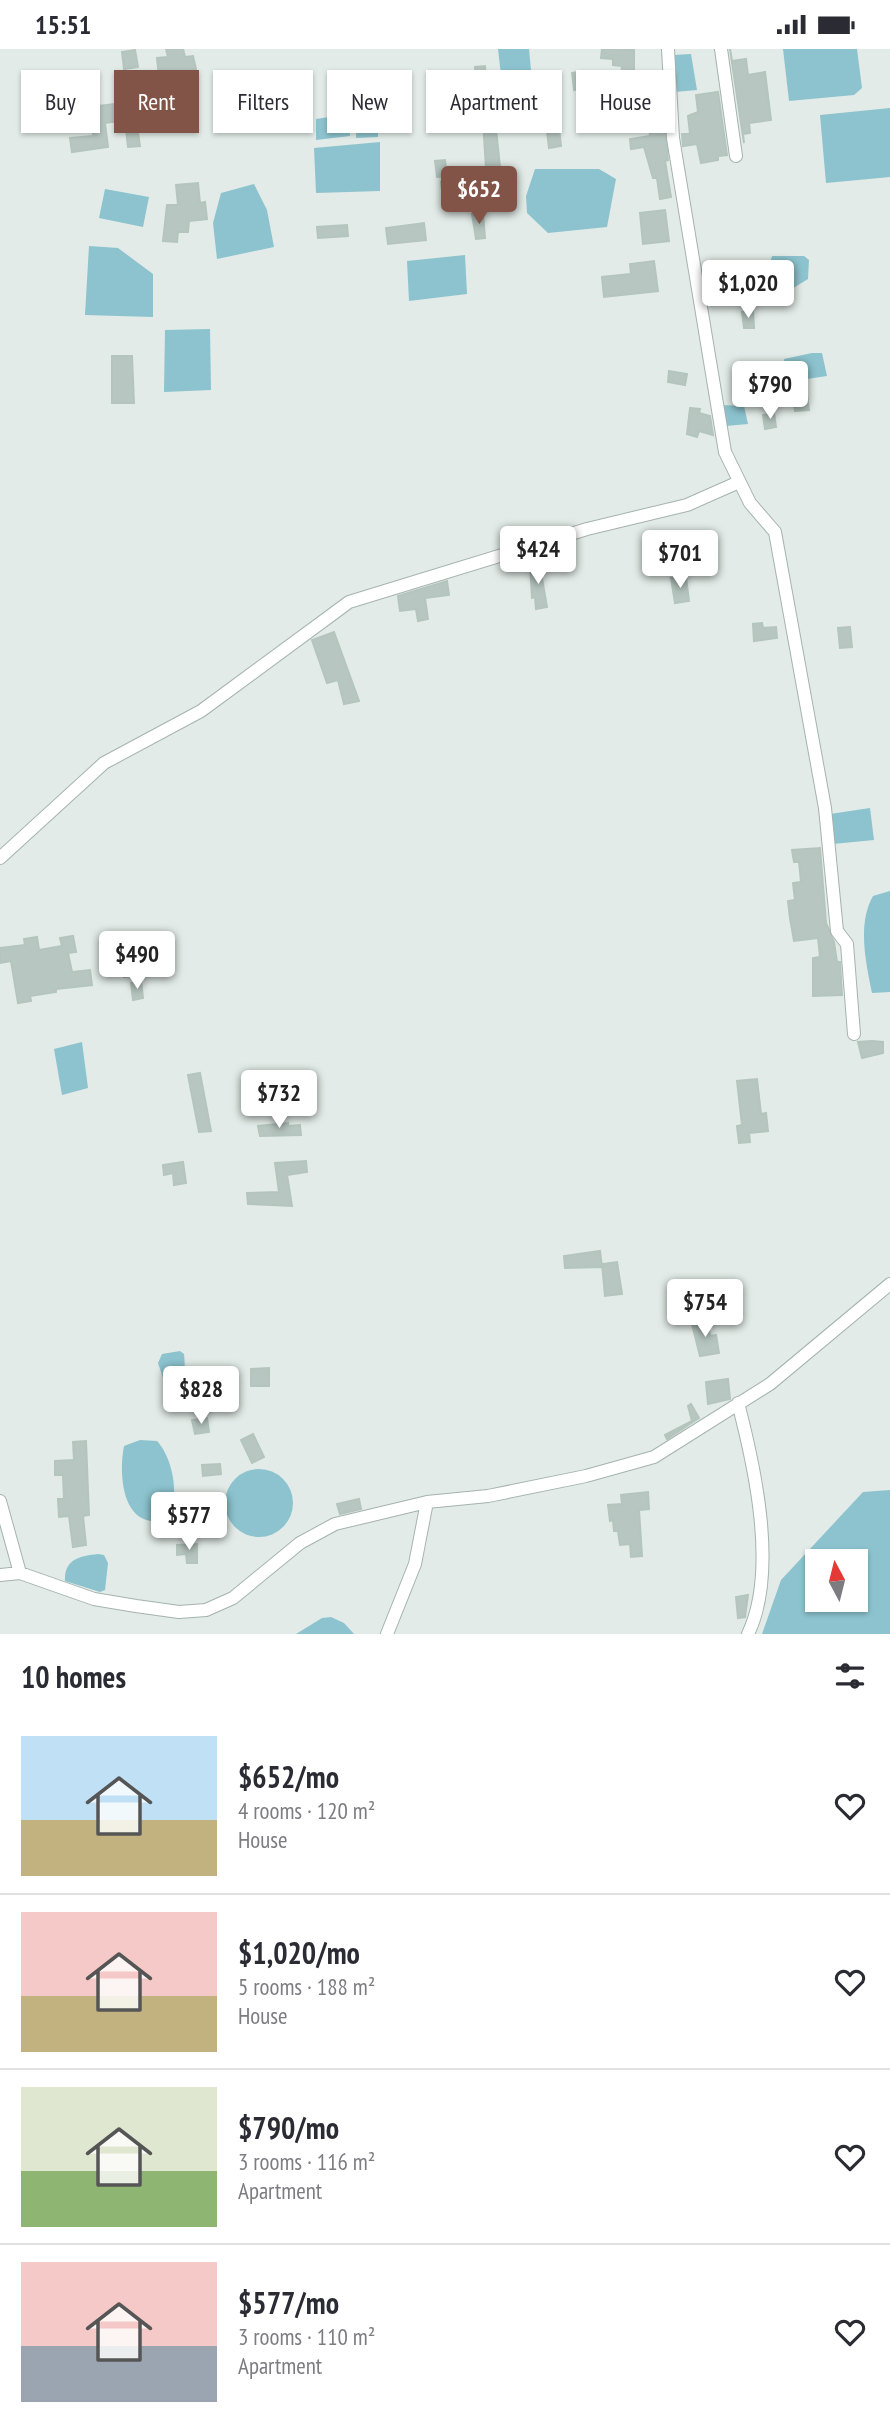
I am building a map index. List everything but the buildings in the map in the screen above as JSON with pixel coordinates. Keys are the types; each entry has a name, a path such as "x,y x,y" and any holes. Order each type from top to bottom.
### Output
{"street":[{"path":"668,49 674,138 725,452 750,503 775,532 825,808 837,931 847,944 855,1034"},
{"path":"721,49 736,156"},
{"path":"0,858 104,763 201,711 349,602 587,529 687,505 739,482"},
{"path":"0,1575 20,1573 94,1599 169,1612 206,1610 233,1598 280,1557 316,1533 370,1514 427,1502 488,1496 586,1476 654,1457 769,1384 890,1284"},
{"path":"738,1403 748,1441 762,1564 760,1598 748,1634"},
{"path":"0,1501 20,1573"},
{"path":"387,1634 415,1564 427,1502"}],"water":[{"path":"498,49 529,49 531,70 500,70"},
{"path":"783,49 857,49 862,88 854,95 789,101"},
{"path":"691,54 697,90 675,92 674,55"},
{"path":"890,108 890,177 826,183 820,115"},
{"path":"327,117 327,133 350,133 350,136 316,140 316,119"},
{"path":"356,133 378,133 378,137 356,138"},
{"path":"380,142 380,191 316,193 314,148"},
{"path":"535,169 599,169 616,179 607,227 548,233 527,213 526,196"},
{"path":"254,184 267,210 274,247 217,259 213,223 221,193"},
{"path":"105,189 149,197 143,227 99,218"},
{"path":"89,246 118,248 153,274 153,317 85,315"},
{"path":"465,255 467,294 409,301 407,261"},
{"path":"772,256 804,256 809,260 808,279 790,290 779,288 767,275"},
{"path":"210,329 211,390 164,392 165,330"},
{"path":"822,353 827,376 787,382 784,359"},
{"path":"722,405 744,406 748,424 726,426"},
{"path":"870,808 874,840 833,844 830,814"},
{"path":"890,891 890,992 872,993 864,944 865,919 873,896"},
{"path":"82,1042 88,1088 62,1095 54,1049"},
{"path":"180,1351 184,1354 183,1375 177,1381 165,1384 158,1363 162,1354"},
{"path":"140,1440 157,1441 163,1448 171,1468 173,1502 165,1520 151,1521 140,1517 132,1509 123,1486 124,1446"},
{"path":"259,1469 272,1472 283,1479 290,1490 293,1503 290,1516 283,1527 272,1534 259,1537 246,1534 235,1527 228,1516 225,1503 228,1490 235,1479 246,1472"},
{"path":"890,1490 890,1634 762,1634 781,1580 805,1554 805,1612 868,1612 868,1549 810,1549 863,1492"},
{"path":"98,1554 104,1555 108,1563 105,1590 100,1592 65,1581 70,1563"},
{"path":"331,1617 344,1623 354,1634 296,1634 322,1618"}]}
